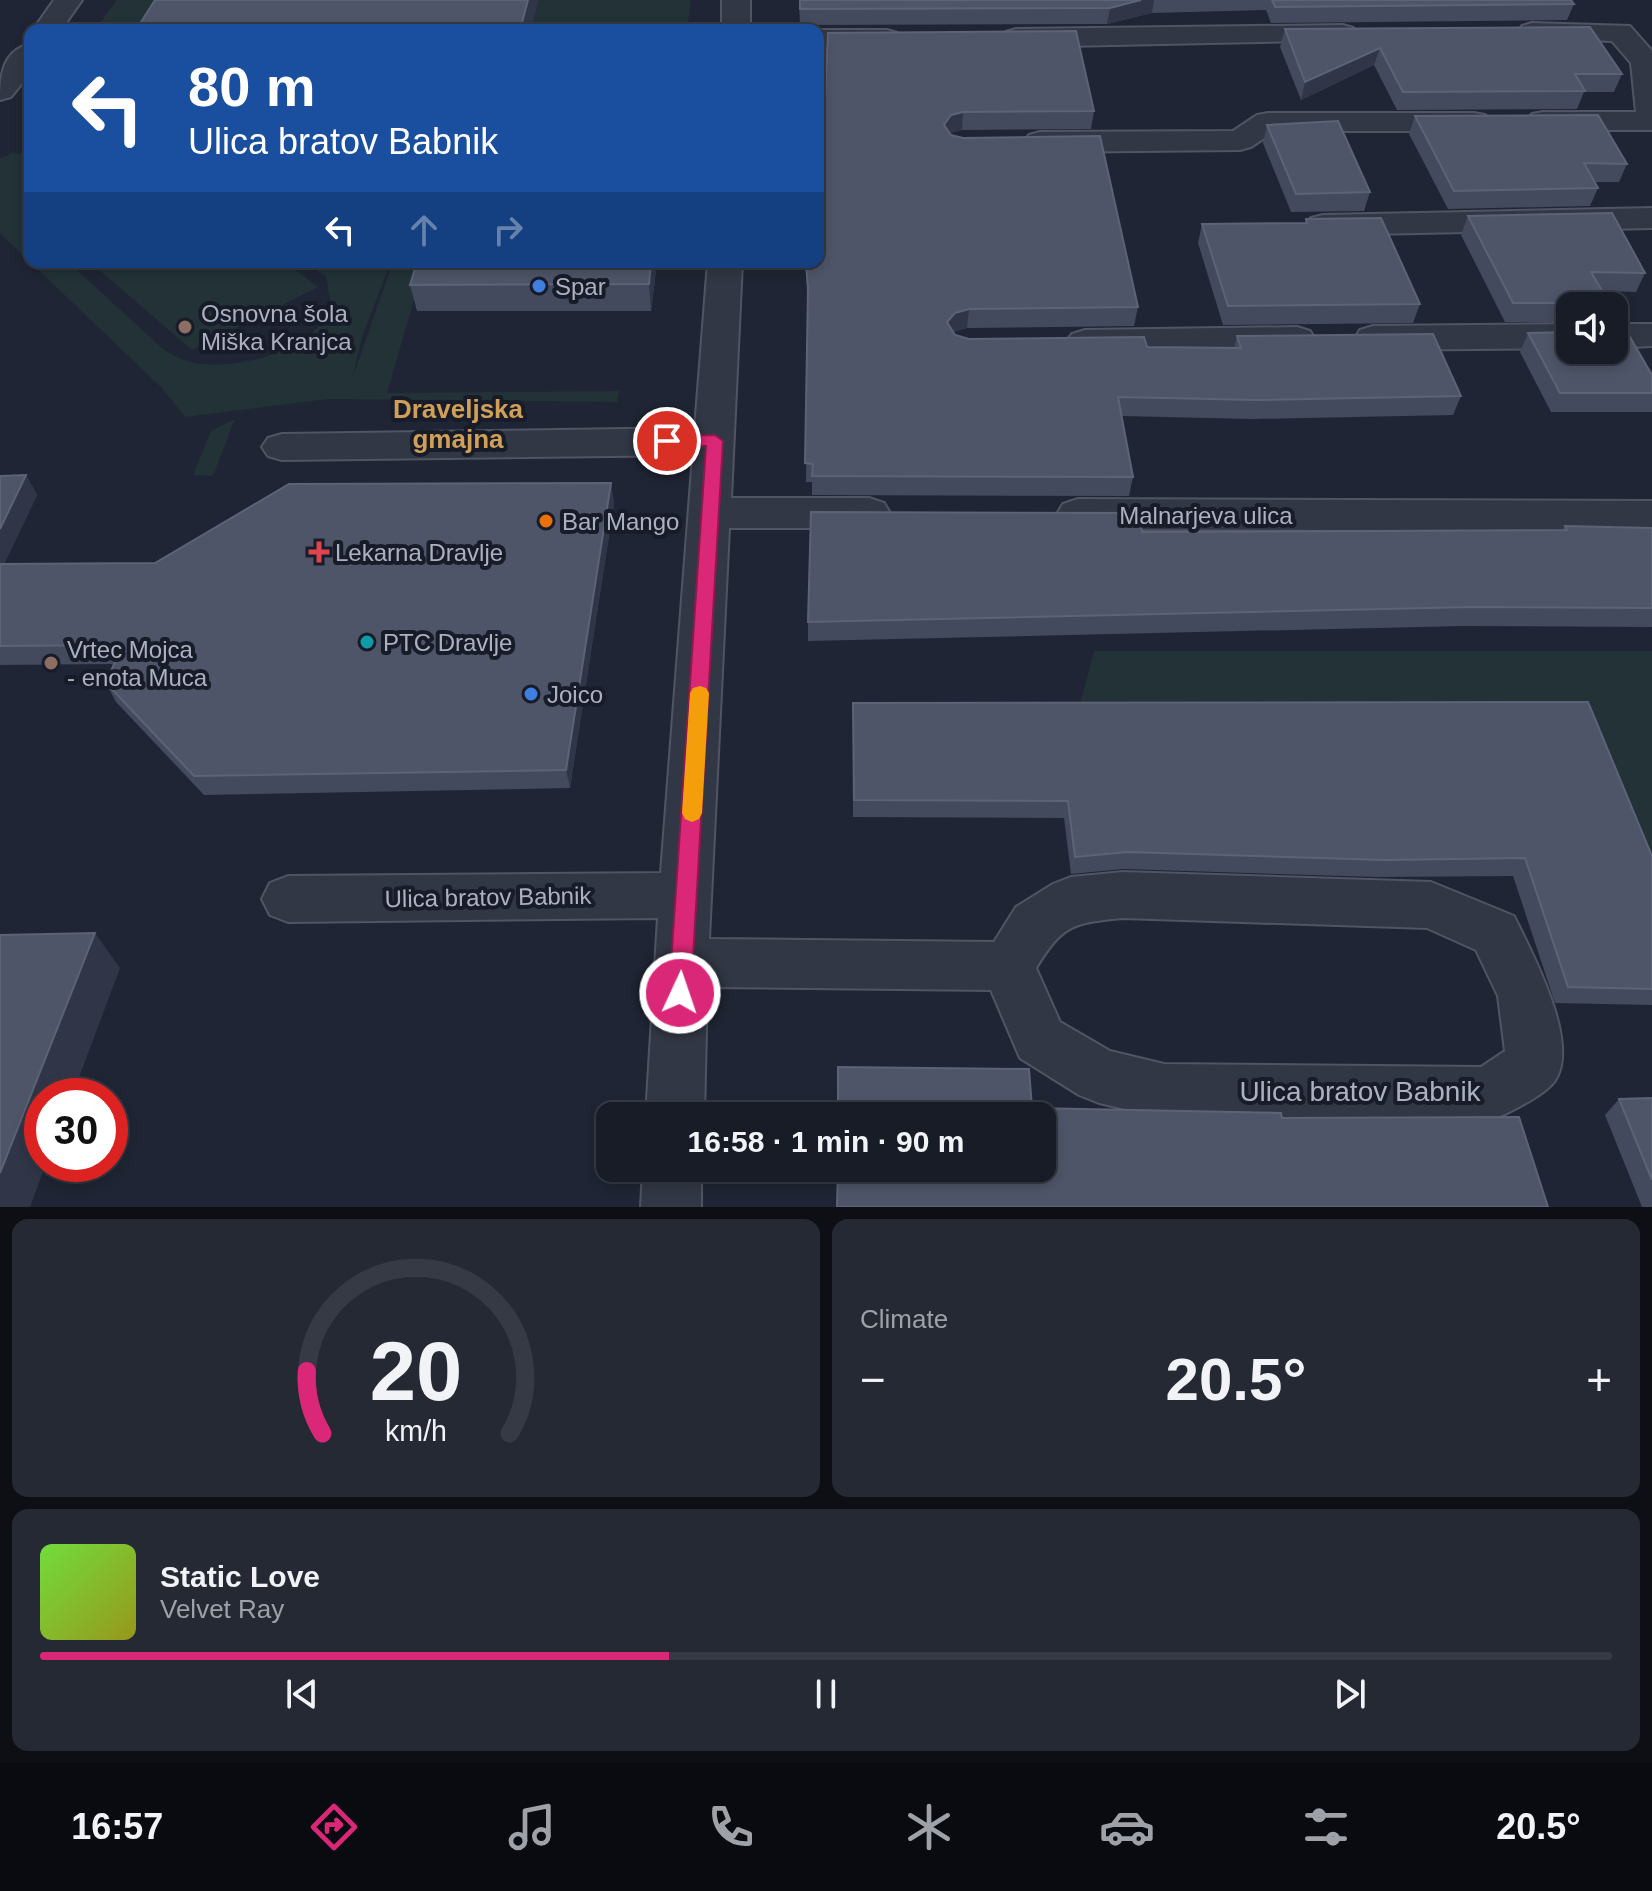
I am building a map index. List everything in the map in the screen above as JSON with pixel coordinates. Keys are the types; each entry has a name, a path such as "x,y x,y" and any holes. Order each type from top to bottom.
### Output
{"street":[{"path":"51,24 68,0"},
{"path":"736,0 736,24"},
{"path":"1499,32 1620,32 1646,62 1652,112"},
{"path":"986,38 1367,33"},
{"path":"824,39 910,38"},
{"path":"0,91 24,61"},
{"path":"1008,142 1240,140 1268,122 1652,121"},
{"path":"1296,225 1652,218"},
{"path":"676,1102 681,963 725,268"},
{"path":"1628,336 1652,335"},
{"path":"1046,342 1556,336"},
{"path":"282,447 715,441"},
{"path":"711,513 911,514"},
{"name":"Malnarjeva ulica","path":"1038,514 1652,516"},
{"name":"Ulica bratov Babnik","path":"288,899 687,895"},
{"name":"Ulica bratov Babnik","path":"1123,895 1431,905 1495,933 1525,995 1535,1063 1489,1094 1164,1091 1099,1076 1040,1040 1008,966 1035,923 1071,900 1123,895"},
{"path":"681,963 1008,966"},
{"path":"671,1207 672,1182"}],"shaded area":[{"path":"117,0 177,0 189,24 99,24"},
{"path":"539,0 691,0 688,24 533,24"},
{"path":"13,153 24,154 24,256 0,233 0,158"},
{"path":"36,268 75,268 163,349 187,361 217,364 263,358 305,339 317,327 331,303 326,277 314,268 389,268 362,337 352,379 391,268 423,268 387,393 619,391 617,402 328,399 185,417 163,389"},
{"path":"97,268 293,268 318,287 192,350"},
{"path":"235,419 213,476 193,475 211,431"},
{"path":"1094,651 1652,651 1652,884 1080,704"}],"building":[{"path":"155,0 528,0 522,24 140,24"},
{"path":"800,0 1141,0 1110,8 800,9"},
{"path":"1272,0 1571,0 1574,4 1275,7"},
{"path":"1590,27 1622,74 1575,74 1585,91 1403,92 1380,48 1305,82 1285,29"},
{"path":"1076,31 1094,111 963,112 951,115 944,125 951,135 963,138 1100,136 1138,307 969,309 955,313 947,322 955,335 969,339 1144,337 1147,347 1241,348 1237,336 1433,334 1461,396 1257,400 1118,397 1133,477 812,476 813,464 805,463 806,268 824,268 824,124 828,33"},
{"path":"1598,115 1627,164 1584,163 1598,188 1454,191 1415,116"},
{"path":"1338,121 1370,192 1296,194 1267,125"},
{"path":"1612,213 1645,273 1591,272 1603,292 1556,292 1556,303 1513,303 1468,216"},
{"path":"1381,218 1420,304 1228,306 1202,224 1307,223 1306,219"},
{"path":"415,268 650,268 649,284 410,285"},
{"path":"1556,332 1556,364 1628,364 1628,334 1652,375 1652,393 1560,393 1528,333"},
{"path":"26,475 0,529 0,476"},
{"name":"PTC Dravlje","path":"611,483 566,770 194,776 106,683 122,645 0,646 0,564 155,563 289,484"},
{"path":"811,512 1139,513 1142,532 1567,530 1565,526 1652,528 1652,608 1472,607 808,622"},
{"path":"1588,702 1652,856 1652,989 1568,987 1525,858 1386,860 1128,852 1075,857 1068,801 854,800 853,703"},
{"path":"95,933 38,1078 24,1078 24,1112 0,1173 0,935"},
{"path":"838,1067 1029,1069 1032,1102 838,1102"},
{"path":"1652,1098 1652,1180 1619,1099"},
{"path":"1056,1108 1281,1113 1282,1118 1519,1117 1548,1207 837,1207 838,1182 1056,1182"}],"slow traffic":[{"path":"692,813 700,693"}],"place":[{"name":"Spar","path":"539,286"},
{"name":"Osnovna šola Miška Kranjca","path":"185,327"},
{"name":"Bar Mango","path":"546,521"},
{"name":"Lekarna Dravlje","path":"319,552"},
{"name":"PTC Dravlje","path":"367,642"},
{"name":"Vrtec Mojca - enota Muca","path":"51,663"},
{"name":"Joico","path":"531,694"}],"district":[{"name":"Draveljska gmajna","path":"458,424"}],"route":[{"path":"667,441 715,441 680,993"}]}
